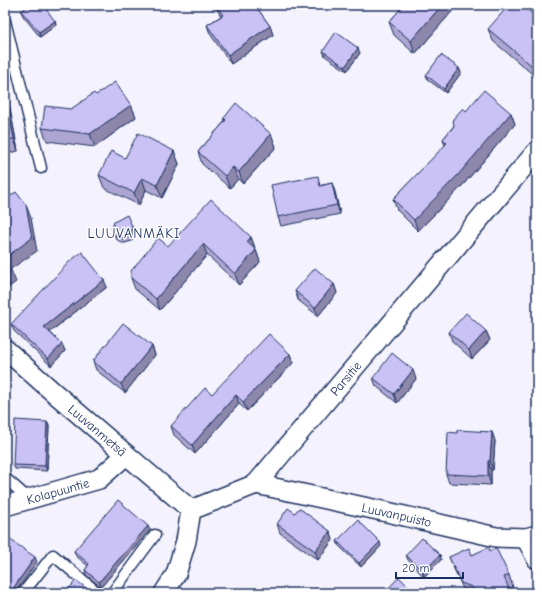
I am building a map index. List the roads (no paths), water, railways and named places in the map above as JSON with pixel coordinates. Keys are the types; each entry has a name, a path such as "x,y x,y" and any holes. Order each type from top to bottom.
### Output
{"street":[{"name":"Parsitie","path":"191,510 256,484 537,151"},
{"name":"Luuvanmetsä","path":"5,349 191,510"},
{"name":"Kolapuuntie","path":"5,506 99,479 126,455"},
{"name":"Luuvanpuisto","path":"256,484 496,537 532,537"},
{"path":"164,593 176,574 186,541 191,510"},
{"path":"532,537 537,559"}],"lane":[{"path":"5,21 41,168"},
{"path":"5,478 29,499"},
{"path":"112,593 155,535"},
{"path":"23,593 53,555 98,593"}],"district":[{"name":"LUUVANMÄKI","path":"134,233"}]}
